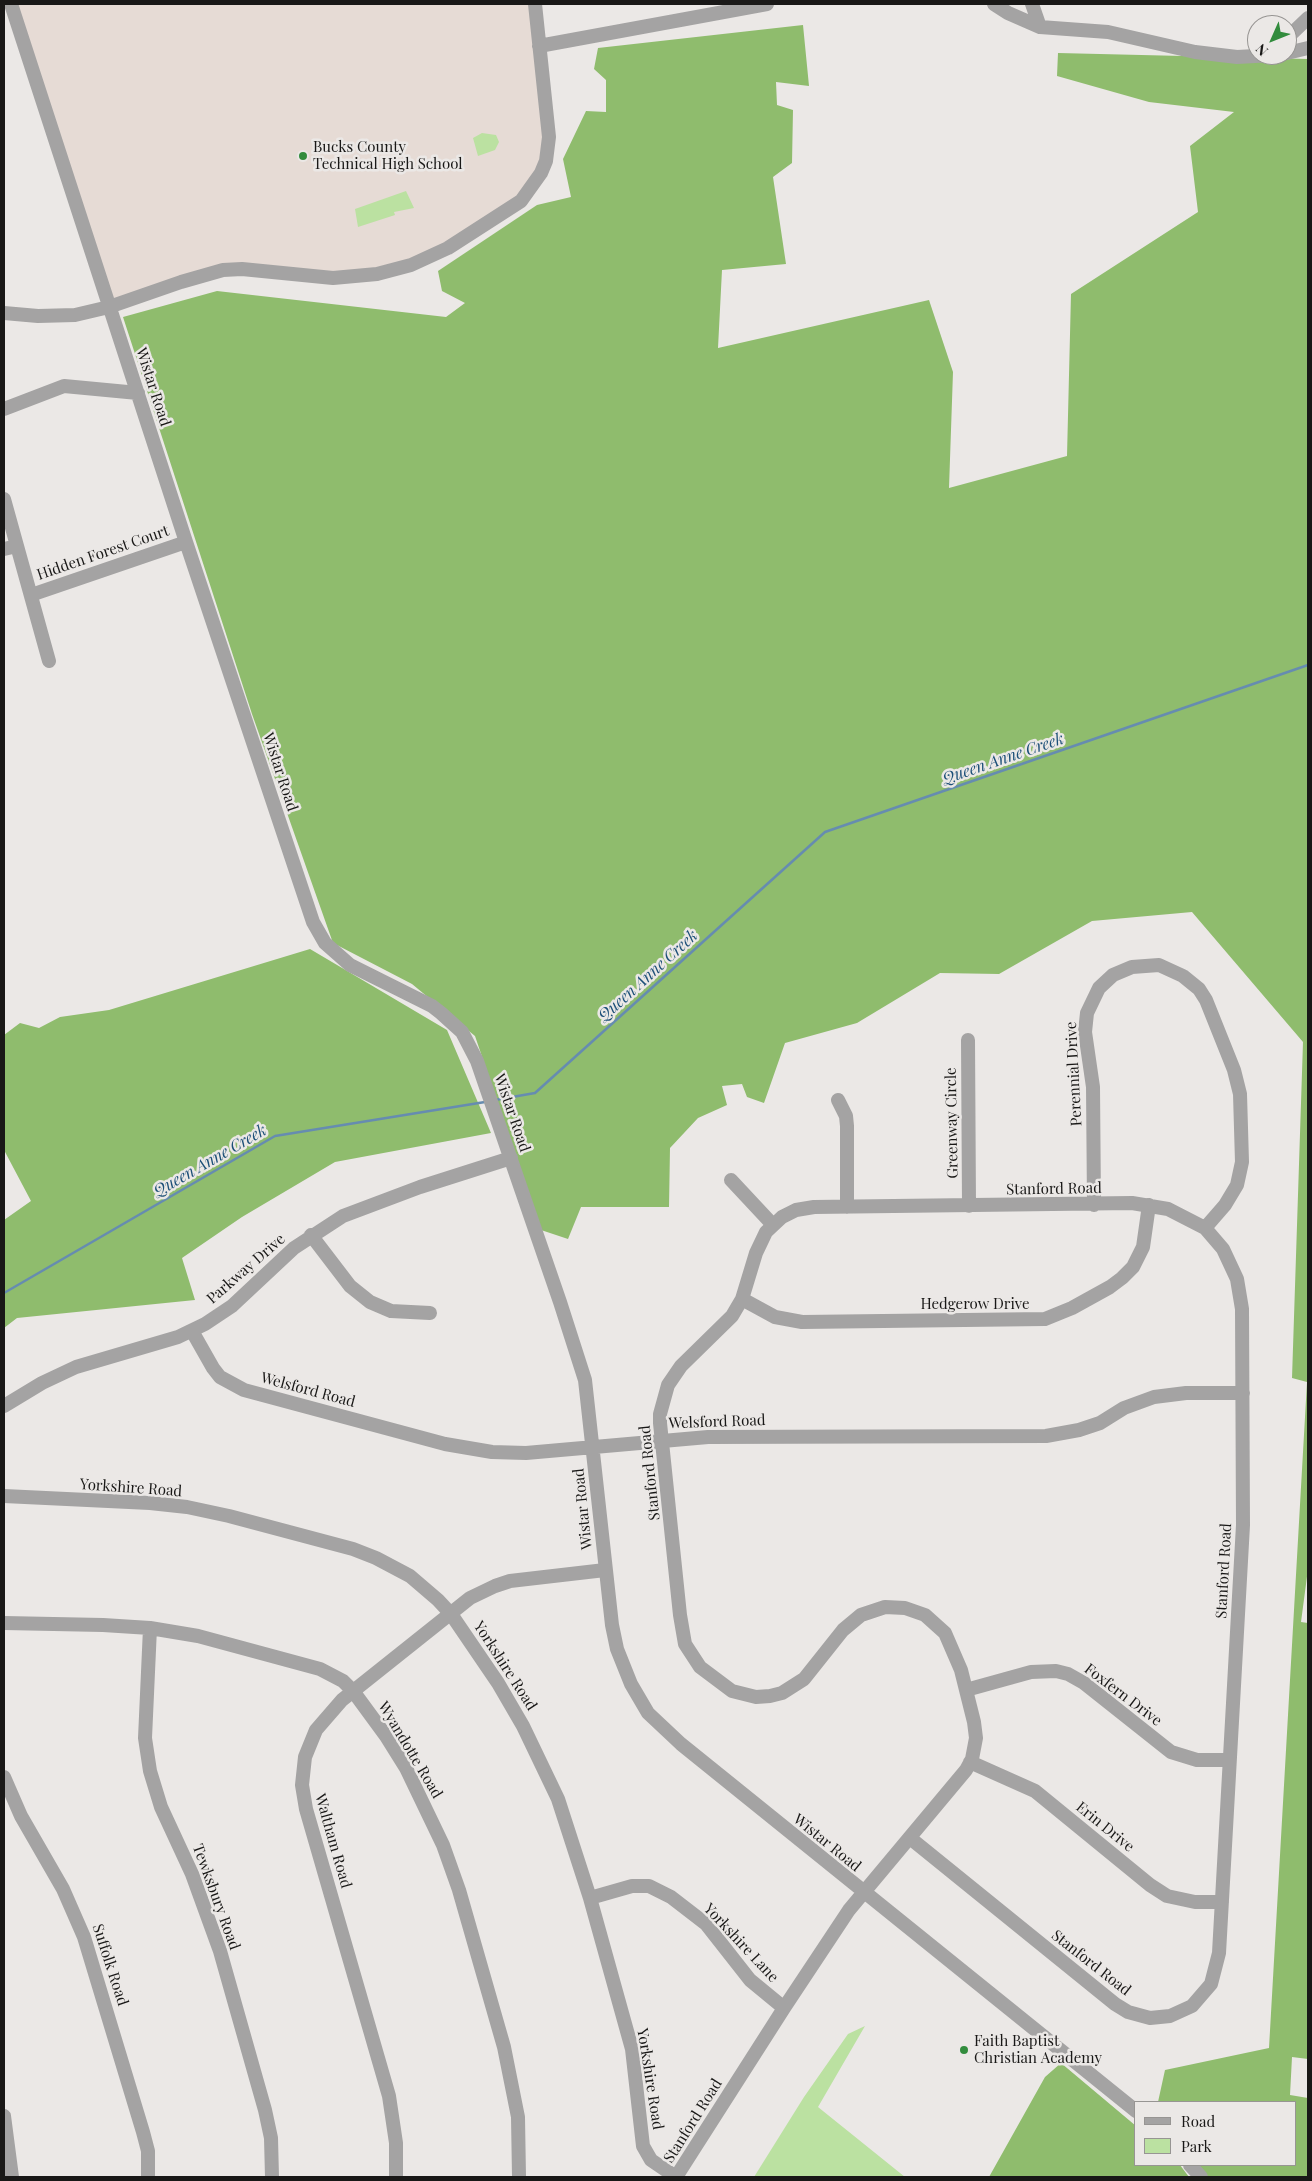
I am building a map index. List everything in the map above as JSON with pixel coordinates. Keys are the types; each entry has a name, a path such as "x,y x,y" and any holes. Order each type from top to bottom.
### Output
{"street":[{"name":"Wistar Road","path":"11,4 186,542 300,886 319,934 337,956 350,965 432,1006 462,1032 471,1047 578,1354 584,1380 612,1625 617,1649 631,1684 648,1713 681,1744 1134,2110"},
{"path":"4,313 64,316 109,307 223,270 242,269 349,278 394,271 448,248 514,206 529,192 541,173 548,151 549,137 535,4"},
{"path":"539,46 767,4"},
{"path":"994,4 1008,13 1040,27 1108,32 1195,52 1247,55"},
{"path":"1032,4 1040,27"},
{"path":"1297,28 1308,18"},
{"path":"4,409 64,386 138,393"},
{"name":"Hidden Forest Court","path":"4,499 10,547 31,596 50,661"},
{"name":"Hidden Forest Court","path":"31,596 186,542"},
{"name":"Perennial Drive","path":"1094,1205 1093,1087 1085,1032 1087,1013 1099,988 1113,975 1132,967 1158,965 1183,976 1199,989 1206,1000 1234,1070 1240,1094 1242,1162 1239,1178 1233,1194 1205,1228"},
{"name":"Greenway Circle","path":"968,1040 969,1206"},
{"path":"838,1100 846,1116 847,1126 847,1207"},
{"name":"Parkway Drive","path":"4,1406 42,1382 76,1367 144,1348 192,1331 232,1306 294,1248 311,1235 343,1216 362,1207 511,1158"},
{"path":"730,1180 772,1225"},
{"name":"Stanford Road","path":"676,2177 835,1930 864,1893 959,1779 970,1762 976,1738 966,1690 953,1648 942,1628 925,1615 916,1611 894,1606 869,1611 854,1620 804,1678 782,1693 770,1696 745,1695 720,1683 692,1658 683,1637 662,1440 660,1414 668,1385 682,1366 722,1328 742,1299 763,1236 782,1217 796,1210 814,1207 1132,1204 1168,1209 1205,1228 1230,1261 1240,1291 1243,1393 1243,1525 1219,1953 1211,1984 1196,2002 1182,2011 1164,2018 1150,2018 1128,2012 1115,2004 910,1838"},
{"name":"Hedgerow Drive","path":"742,1299 775,1317 802,1322 1045,1320 1072,1308 1110,1287 1133,1267 1143,1247 1149,1205"},
{"path":"311,1235 350,1286 370,1302 391,1310 430,1313"},
{"name":"Welsford Road","path":"192,1331 220,1377 244,1390 466,1448 492,1452 526,1453 708,1437 1046,1436 1068,1433 1100,1423 1124,1408 1154,1397 1186,1393 1243,1393"},
{"name":"Yorkshire Road","path":"4,1496 150,1503 187,1507 248,1521 353,1549 376,1558 410,1576 451,1614 498,1682 544,1766 569,1830 632,2049 643,2146 651,2160 676,2177"},
{"name":"Waltham Road","path":"396,2177 396,2143 389,2096 302,1794 302,1769 309,1744 326,1717 353,1690 470,1598 494,1586 528,1578 605,1570"},
{"name":"Wyandotte Road","path":"4,1623 150,1628 198,1636 296,1661 331,1674 353,1690 406,1768 426,1806 446,1854 504,2047 518,2117 519,2177"},
{"name":"Tewksbury Road","path":"150,1628 145,1738 150,1771 161,1807 192,1874 220,1951 265,2110 271,2138 272,2177"},
{"name":"Foxfern Drive","path":"966,1690 1031,1672 1056,1671 1068,1674 1084,1683 1171,1752 1197,1760 1229,1760"},
{"name":"Erin Drive","path":"970,1762 1035,1791 1166,1896 1195,1902 1222,1902"},
{"name":"Suffolk Road","path":"4,1777 21,1816 63,1889 84,1937 144,2132 148,2157 148,2177"},
{"name":"Yorkshire Lane","path":"590,1898 632,1886 649,1886 672,1896 706,1924 750,1980 784,2008"},
{"path":"4,2116 12,2177"},
{"path":"1191,2166 1201,2177"}],"shaded area":[{"name":"Bucks County Technical High School","path":"10,4 535,4 549,137 529,192 448,248 377,274 242,269 109,307"}],"green space":[{"path":"803,25 809,86 776,82 777,105 793,110 792,163 773,177 786,264 722,270 718,348 929,300 953,372 949,488 1067,456 1071,294 1198,212 1190,146 1234,112 1149,102 1057,76 1058,53 1247,58 1247,65 1297,65 1297,59 1308,59 1308,1569 1301,1622 1308,1623 1308,2059 1292,2057 1290,2095 1308,2098 1308,2177 1203,2177 1195,2166 1297,2166 1297,2101 1158,2101 1165,2070 1269,2048 1307,1382 1292,1378 1303,1042 1192,912 1092,921 999,974 940,973 857,1023 785,1043 764,1103 747,1097 742,1084 722,1086 727,1105 698,1118 670,1148 669,1207 581,1207 568,1239 541,1230 475,1036 412,984 333,943 252,714 123,317 217,291 446,317 465,303 442,291 438,271 537,205 571,197 563,159 586,111 606,112 606,80 594,69 598,48"},
{"path":"482,133 496,135 499,142 495,150 478,156 473,138"},
{"path":"406,191 414,208 394,212 395,215 358,227 355,209"},
{"path":"310,949 447,1030 491,1133 335,1162 242,1217 182,1258 195,1300 17,1318 4,1328 4,1220 31,1201 4,1150 4,1035 20,1023 39,1028 60,1017 109,1010"},
{"path":"865,2026 818,2107 905,2177 754,2177 804,2097 848,2034"},
{"path":"1061,2063 1134,2124 1134,2166 1181,2166 1189,2177 989,2177 1045,2077"}],"waterway":[{"name":"Queen Anne Creek","path":"495,1100 535,1093 825,832 1308,665"},
{"name":"Queen Anne Creek","path":"4,1293 275,1136 485,1102"}],"place":[{"name":"Bucks County Technical High School","path":"303,156"},
{"name":"Faith Baptist Christian Academy","path":"964,2050"}]}
